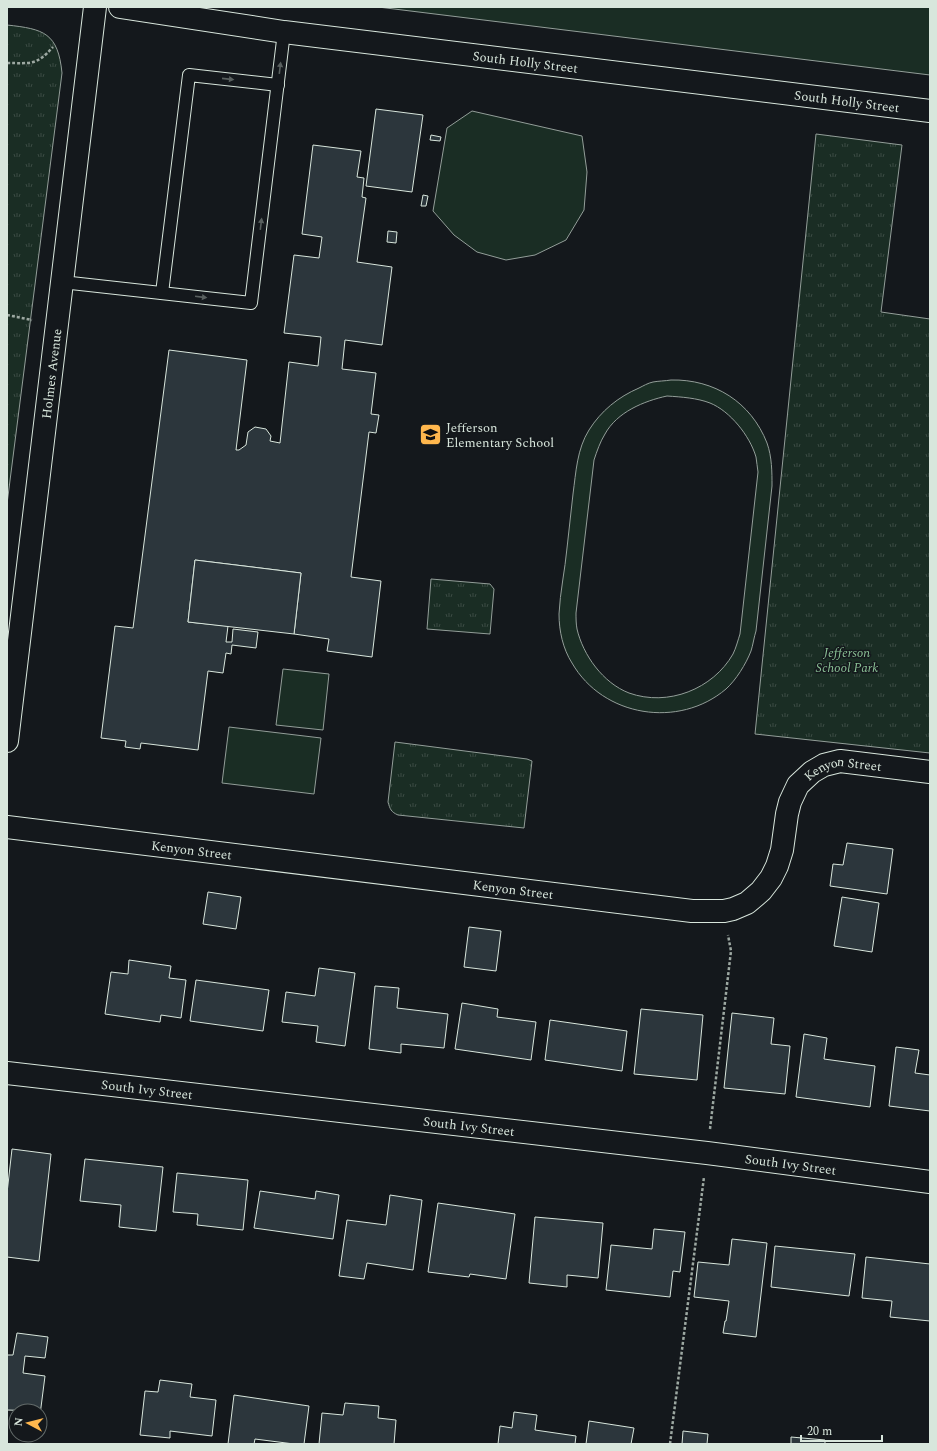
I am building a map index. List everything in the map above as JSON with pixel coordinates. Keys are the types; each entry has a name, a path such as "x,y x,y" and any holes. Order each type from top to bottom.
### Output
{"street":[{"name":"Holmes Avenue","path":"7,741 95,7"},
{"name":"South Holly Street","path":"120,7 284,32 930,111"},
{"name":"Kenyon Street","path":"7,827 684,910 724,911 747,903 761,891 771,878 782,850 790,802 798,785 812,772 824,765 840,761 930,772"},
{"name":"South Ivy Street","path":"7,1073 707,1153 930,1182"}],"lane":[{"path":"62,282 251,303 284,32"},
{"path":"162,293 189,75 278,84"}],"path":[{"path":"7,64 34,63 44,57 53,47"}],"green space":[{"path":"378,7 930,7 930,75"},
{"path":"7,25 40,31 53,41 57,49 62,73 7,504"},
{"path":"472,111 582,136 587,172 584,210 566,240 535,255 506,260 477,252 454,235 433,211 447,128"},
{"name":"Jefferson School Park","path":"816,134 902,145 881,312 930,319 930,753 755,734"},
{"path":"671,380 702,384 716,389 741,405 760,428 769,448 772,470 772,486 756,631 749,656 744,666 730,685 707,702 686,709 665,713 643,711 622,706 603,695 586,681 572,663 566,652 561,633 559,614 576,469 579,453 585,437 599,417 617,400 649,383","holes":["667,396 705,401 725,412 738,425 749,441 756,457 758,472 740,634 733,654 714,677 702,685 688,692 659,698 644,697 629,693 611,682 603,675 589,658 584,649 577,627 576,613 594,460 600,443 610,426 624,414 640,404"]},
{"path":"431,579 490,584 494,589 490,634 427,629"},
{"path":"283,669 329,674 323,730 276,725"},
{"path":"229,727 321,738 314,794 222,783"},
{"path":"395,742 527,759 532,761 524,828 398,815 394,813 388,802"}],"building":[{"path":"376,109 423,115 412,192 366,186"},
{"path":"431,135 441,137 440,141 430,140"},
{"path":"313,145 361,151 357,177 364,178 362,197 366,198 357,262 392,267 382,345 345,340 342,369 376,373 371,414 379,415 376,433 369,432 351,577 381,581 372,657 327,651 329,639 294,634 301,573 195,560 188,622 228,626 226,642 232,642 233,629 258,632 256,648 232,645 231,654 226,653 223,673 208,671 198,750 141,743 140,749 125,747 126,741 101,738 115,626 133,628 169,350 247,360 236,450 239,450 246,445 248,432 255,427 266,429 271,436 270,441 280,443 289,362 318,366 321,337 284,333 294,255 319,258 322,237 302,234"},
{"path":"423,195 428,196 426,206 421,206"},
{"path":"388,231 397,232 396,243 387,242"},
{"path":"195,560 301,573 294,634 188,622"},
{"path":"847,843 893,849 887,894 830,886 833,864 843,865"},
{"path":"208,892 241,897 236,929 203,924"},
{"path":"842,897 879,903 872,952 834,946"},
{"path":"469,927 501,931 496,971 464,967"},
{"path":"129,960 171,966 169,978 186,980 181,1018 161,1015 160,1022 105,1014 111,972 128,974"},
{"path":"319,968 355,973 345,1046 316,1042 318,1026 282,1022 286,992 315,996"},
{"path":"196,980 269,990 263,1031 190,1021"},
{"path":"375,986 399,988 397,1008 448,1014 444,1048 401,1044 401,1053 369,1049"},
{"path":"462,1003 498,1009 497,1017 536,1022 531,1060 455,1049"},
{"path":"641,1009 703,1015 697,1080 634,1074"},
{"path":"732,1013 774,1018 771,1044 790,1046 785,1094 724,1088"},
{"path":"550,1020 627,1031 622,1071 545,1060"},
{"path":"804,1034 827,1038 824,1059 875,1066 870,1107 796,1097"},
{"path":"896,1047 919,1050 915,1073 930,1075 930,1111 889,1106"},
{"path":"12,1149 51,1154 39,1261 7,1257 7,1193"},
{"path":"85,1159 163,1167 156,1231 119,1227 121,1205 80,1201"},
{"path":"177,1173 248,1180 243,1230 197,1225 198,1214 173,1212"},
{"path":"260,1191 315,1199 316,1191 339,1195 333,1239 254,1228"},
{"path":"390,1195 422,1200 413,1270 367,1263 364,1279 339,1276 347,1220 386,1225"},
{"path":"438,1203 515,1214 506,1279 470,1274 469,1277 428,1272"},
{"path":"535,1217 603,1223 598,1278 567,1275 567,1287 529,1283"},
{"path":"654,1229 685,1232 680,1272 673,1271 670,1297 606,1290 611,1245 652,1249"},
{"path":"732,1239 767,1243 756,1337 723,1333 729,1301 694,1297 698,1262 729,1265"},
{"path":"775,1246 855,1254 849,1296 771,1287"},
{"path":"866,1257 930,1264 930,1321 890,1317 892,1301 862,1298"},
{"path":"17,1333 48,1337 45,1358 25,1356 23,1373 45,1376 42,1403 8,1403 7,1410 7,1355 13,1355"},
{"path":"160,1380 192,1384 190,1397 216,1400 212,1436 170,1431 170,1438 140,1435 145,1391 158,1392"},
{"path":"234,1395 309,1406 304,1444 255,1439 254,1444 228,1444"},
{"path":"345,1403 379,1406 378,1418 396,1420 394,1444 319,1444 322,1413 343,1415"},
{"path":"514,1412 537,1415 535,1430 576,1436 575,1444 498,1444 500,1426 512,1428"},
{"path":"589,1421 634,1428 631,1444 586,1444"},
{"path":"683,1431 708,1434 707,1444 682,1444"},
{"path":"791,1437 825,1440 825,1444 791,1444"}],"place":[{"name":"Jefferson Elementary School","path":"431,434"}]}
